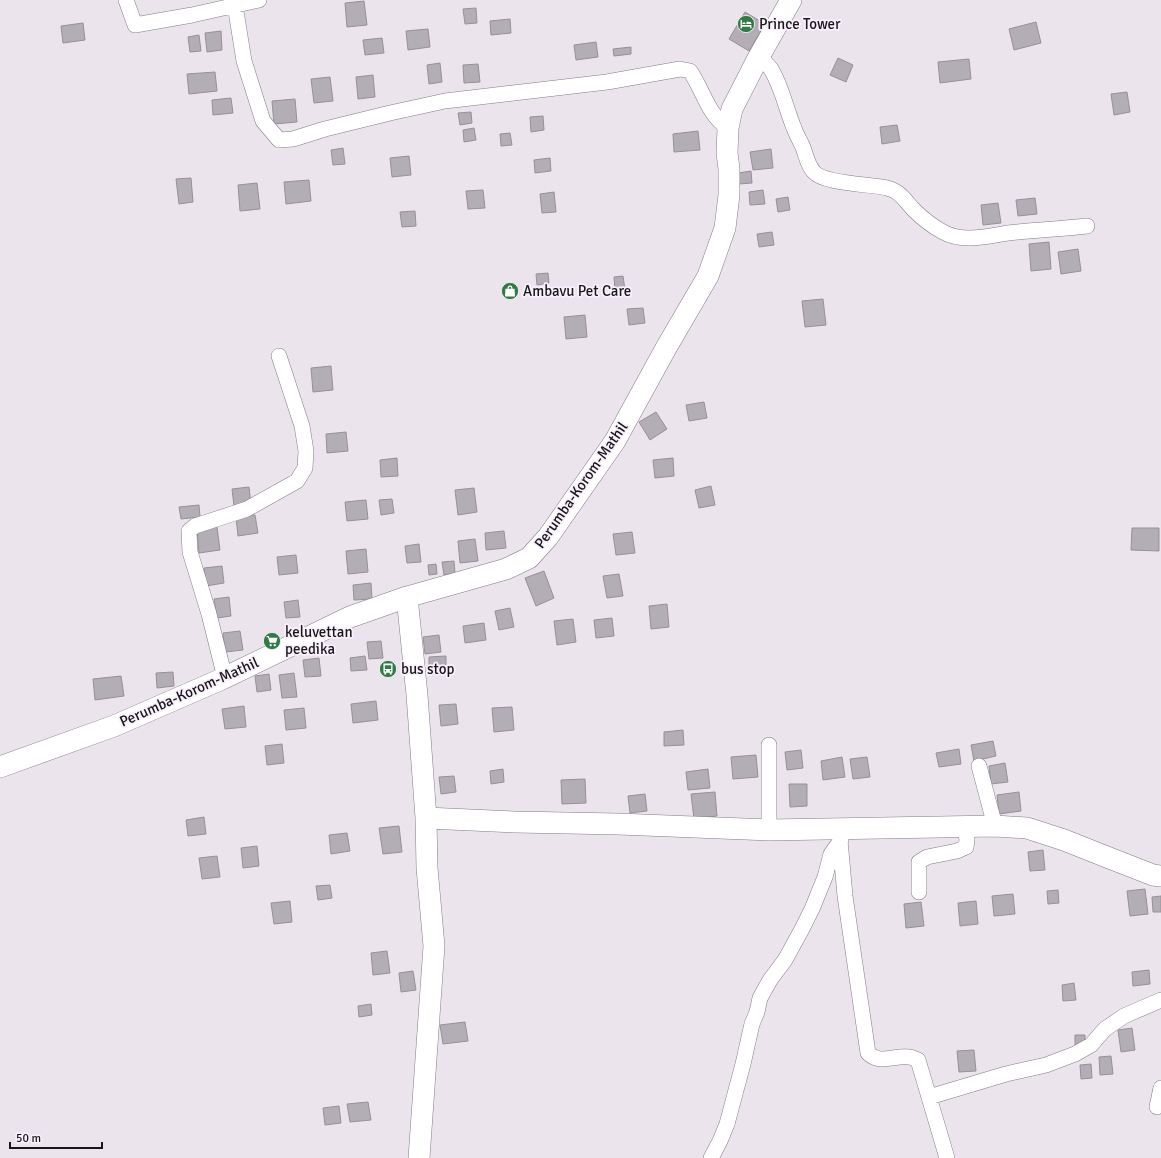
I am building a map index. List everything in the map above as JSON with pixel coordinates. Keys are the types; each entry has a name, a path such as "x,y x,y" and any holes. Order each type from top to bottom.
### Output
{"street":[{"path":"126,0 135,25 192,15 259,0"},
{"name":"Perumba-Korom-Mathil","path":"0,766 9,765 114,726 225,678 350,617 407,597 506,569 529,558 548,537 615,441 666,348 708,276 725,228 729,195 729,169 727,153 728,128 732,109 759,55 791,0"},
{"path":"235,5 244,61 258,106 263,121 279,140 292,139 324,129 445,101 607,82 680,69 690,71 698,82 705,100 719,122 728,128"},
{"path":"759,55 771,69 780,87 794,128 809,164 814,173 820,177 859,185 886,188 895,191 904,197 913,209 927,222 944,233 958,237 991,236 1087,226"},
{"path":"225,678 209,614 190,552 189,531 195,526 248,509 297,481 305,468 306,451 302,426 279,356"},
{"path":"407,597 417,695 426,818 427,868 434,946 419,1158"},
{"path":"769,745 769,830"},
{"path":"979,766 995,826"},
{"path":"426,818 769,830 840,835 964,826 1026,828 1064,840 1153,875 1161,876"},
{"path":"919,892 919,862 927,857 957,850 966,846 967,839 964,826"},
{"path":"840,835 845,896 868,1053 873,1058 879,1059 910,1056 918,1060 947,1158"},
{"path":"711,1158 720,1141 734,1103 752,1024 757,1012 760,998 770,980 785,960 812,909 825,877 831,854 840,835"},
{"path":"929,1097 992,1078 1046,1065 1075,1054 1091,1045 1105,1029 1124,1016 1161,1000"},
{"path":"1157,1107 1161,1088"}],"building":[{"path":"364,1 367,25 347,27 345,3"},
{"path":"476,8 477,23 465,24 463,9"},
{"path":"745,12 765,24 749,51 729,39"},
{"path":"510,19 511,33 491,35 490,21"},
{"path":"1036,22 1041,43 1014,50 1009,29"},
{"path":"83,23 85,40 63,43 61,26"},
{"path":"428,29 430,47 408,50 406,31"},
{"path":"221,31 222,50 207,52 205,33"},
{"path":"199,35 201,51 190,52 188,37"},
{"path":"382,38 384,53 365,55 363,40"},
{"path":"596,42 598,57 576,60 574,45"},
{"path":"631,47 631,54 614,56 613,49"},
{"path":"838,58 853,65 846,82 830,75"},
{"path":"969,59 971,79 940,83 938,62"},
{"path":"440,63 442,82 429,84 427,65"},
{"path":"478,64 480,82 464,83 463,65"},
{"path":"215,72 217,91 189,94 187,74"},
{"path":"373,75 375,97 358,99 356,77"},
{"path":"330,77 333,101 314,103 311,79"},
{"path":"1127,92 1130,112 1114,115 1111,94"},
{"path":"231,98 233,113 213,115 212,100"},
{"path":"295,99 297,122 274,124 272,101"},
{"path":"471,112 472,123 460,125 458,113"},
{"path":"543,116 544,130 531,132 530,117"},
{"path":"897,125 900,141 882,144 880,127"},
{"path":"474,128 476,140 464,142 463,130"},
{"path":"698,131 700,150 674,152 673,134"},
{"path":"510,133 512,145 501,146 500,134"},
{"path":"343,148 345,164 333,165 331,150"},
{"path":"771,149 773,168 753,170 750,152"},
{"path":"409,156 411,175 392,177 390,158"},
{"path":"550,158 551,171 535,173 534,160"},
{"path":"751,171 752,183 739,184 738,173"},
{"path":"191,178 193,202 179,204 176,179"},
{"path":"309,180 311,201 286,204 284,182"},
{"path":"257,183 260,209 240,211 238,185"},
{"path":"483,190 485,208 468,209 466,191"},
{"path":"763,190 765,204 750,205 749,192"},
{"path":"554,192 556,212 542,213 540,194"},
{"path":"788,197 790,210 778,212 776,199"},
{"path":"1035,198 1037,214 1018,216 1016,200"},
{"path":"998,203 1001,223 983,225 981,205"},
{"path":"415,211 416,226 402,227 400,212"},
{"path":"772,232 774,245 759,247 757,234"},
{"path":"1049,242 1051,269 1031,271 1029,244"},
{"path":"1078,249 1081,271 1061,274 1058,252"},
{"path":"548,273 549,283 537,285 536,274"},
{"path":"623,276 625,290 615,290 614,277"},
{"path":"823,299 826,325 805,327 802,301"},
{"path":"643,308 645,323 629,325 627,309"},
{"path":"585,315 587,337 566,339 564,317"},
{"path":"331,366 333,390 313,392 311,368"},
{"path":"704,402 707,418 689,421 686,405"},
{"path":"656,412 667,429 650,440 639,422"},
{"path":"346,432 348,451 327,453 326,434"},
{"path":"397,458 398,476 381,477 380,460"},
{"path":"673,458 674,476 655,478 653,460"},
{"path":"711,486 715,505 699,508 695,490"},
{"path":"249,487 251,504 234,506 232,489"},
{"path":"474,488 477,512 458,515 455,490"},
{"path":"392,499 394,513 381,515 379,500"},
{"path":"366,500 368,519 347,521 345,502"},
{"path":"199,505 200,517 181,519 179,507"},
{"path":"255,515 258,533 238,536 236,517"},
{"path":"217,527 220,550 199,553 197,529"},
{"path":"1132,528 1159,528 1159,551 1131,550"},
{"path":"504,531 506,548 486,550 485,533"},
{"path":"632,532 635,553 616,555 613,534"},
{"path":"475,539 478,561 460,563 458,541"},
{"path":"419,544 421,562 407,563 405,546"},
{"path":"366,549 368,572 348,574 346,551"},
{"path":"296,555 298,573 279,575 277,557"},
{"path":"454,561 455,573 444,575 442,562"},
{"path":"436,564 437,574 429,575 428,565"},
{"path":"222,566 224,583 206,586 204,568"},
{"path":"544,571 554,598 536,606 525,578"},
{"path":"619,574 623,596 607,598 603,576"},
{"path":"371,583 372,599 354,600 353,585"},
{"path":"229,597 231,616 217,618 214,599"},
{"path":"298,600 300,617 286,618 284,602"},
{"path":"667,604 669,627 651,629 649,606"},
{"path":"510,608 514,627 499,630 495,611"},
{"path":"612,618 614,636 596,638 594,620"},
{"path":"573,619 576,642 557,645 554,621"},
{"path":"484,623 486,640 465,643 463,626"},
{"path":"240,631 243,650 225,652 223,633"},
{"path":"439,635 441,652 425,654 423,637"},
{"path":"381,641 383,658 369,659 367,642"},
{"path":"365,656 367,670 351,671 350,658"},
{"path":"446,656 446,665 429,666 429,657"},
{"path":"319,658 321,676 305,677 303,660"},
{"path":"173,672 174,686 157,688 156,673"},
{"path":"294,673 297,697 282,698 279,675"},
{"path":"269,674 271,690 257,692 255,676"},
{"path":"121,676 124,696 95,700 93,679"},
{"path":"376,701 378,720 353,723 351,704"},
{"path":"456,704 458,724 441,726 439,705"},
{"path":"244,706 246,727 225,729 222,709"},
{"path":"512,707 514,730 494,732 492,708"},
{"path":"304,708 306,728 286,730 284,710"},
{"path":"683,730 684,745 664,746 664,732"},
{"path":"993,741 996,756 974,761 971,745"},
{"path":"282,744 284,763 267,765 265,746"},
{"path":"959,749 961,764 939,767 936,753"},
{"path":"801,750 803,768 787,770 785,752"},
{"path":"756,755 758,777 733,779 731,757"},
{"path":"842,757 845,777 823,780 821,761"},
{"path":"867,757 870,777 853,779 850,759"},
{"path":"1005,763 1008,782 991,784 989,766"},
{"path":"503,769 504,782 491,784 490,771"},
{"path":"708,769 710,788 688,790 686,772"},
{"path":"454,776 456,792 441,794 439,777"},
{"path":"585,779 586,803 562,804 561,780"},
{"path":"789,784 807,784 807,806 790,807"},
{"path":"715,792 717,816 694,819 691,794"},
{"path":"1019,792 1021,811 999,814 997,795"},
{"path":"645,794 647,811 630,813 628,796"},
{"path":"204,817 206,834 188,836 186,820"},
{"path":"399,826 402,852 383,854 379,828"},
{"path":"347,833 350,851 331,854 329,835"},
{"path":"257,846 259,866 243,868 241,848"},
{"path":"1043,850 1045,870 1030,871 1028,852"},
{"path":"217,856 220,877 202,879 199,858"},
{"path":"330,885 332,898 318,900 316,886"},
{"path":"1145,889 1148,914 1130,916 1127,891"},
{"path":"1058,890 1059,903 1048,904 1047,891"},
{"path":"1013,894 1015,914 994,916 992,896"},
{"path":"1161,896 1161,912 1153,912 1152,897"},
{"path":"290,901 292,922 274,924 271,903"},
{"path":"976,901 978,924 960,926 958,903"},
{"path":"921,902 924,926 906,928 904,904"},
{"path":"387,951 390,973 373,975 371,953"},
{"path":"1149,970 1150,984 1133,986 1132,972"},
{"path":"413,971 416,990 401,992 399,973"},
{"path":"1074,983 1076,1000 1063,1001 1062,985"},
{"path":"371,1004 372,1015 359,1017 358,1006"},
{"path":"465,1022 468,1041 443,1044 440,1025"},
{"path":"1132,1028 1135,1050 1121,1052 1118,1030"},
{"path":"1075,1035 1085,1035 1085,1044 1075,1045"},
{"path":"974,1050 976,1071 959,1072 957,1051"},
{"path":"1111,1056 1113,1074 1100,1075 1099,1057"},
{"path":"1091,1064 1092,1078 1081,1079 1080,1065"},
{"path":"368,1102 371,1120 350,1122 347,1104"},
{"path":"339,1106 341,1123 325,1125 323,1108"}],"place":[{"name":"Prince Tower","path":"746,24"},
{"name":"Ambavu Pet Care","path":"510,291"},
{"name":"keluvettan peedika","path":"272,641"},
{"name":"bus stop","path":"388,669"}]}
